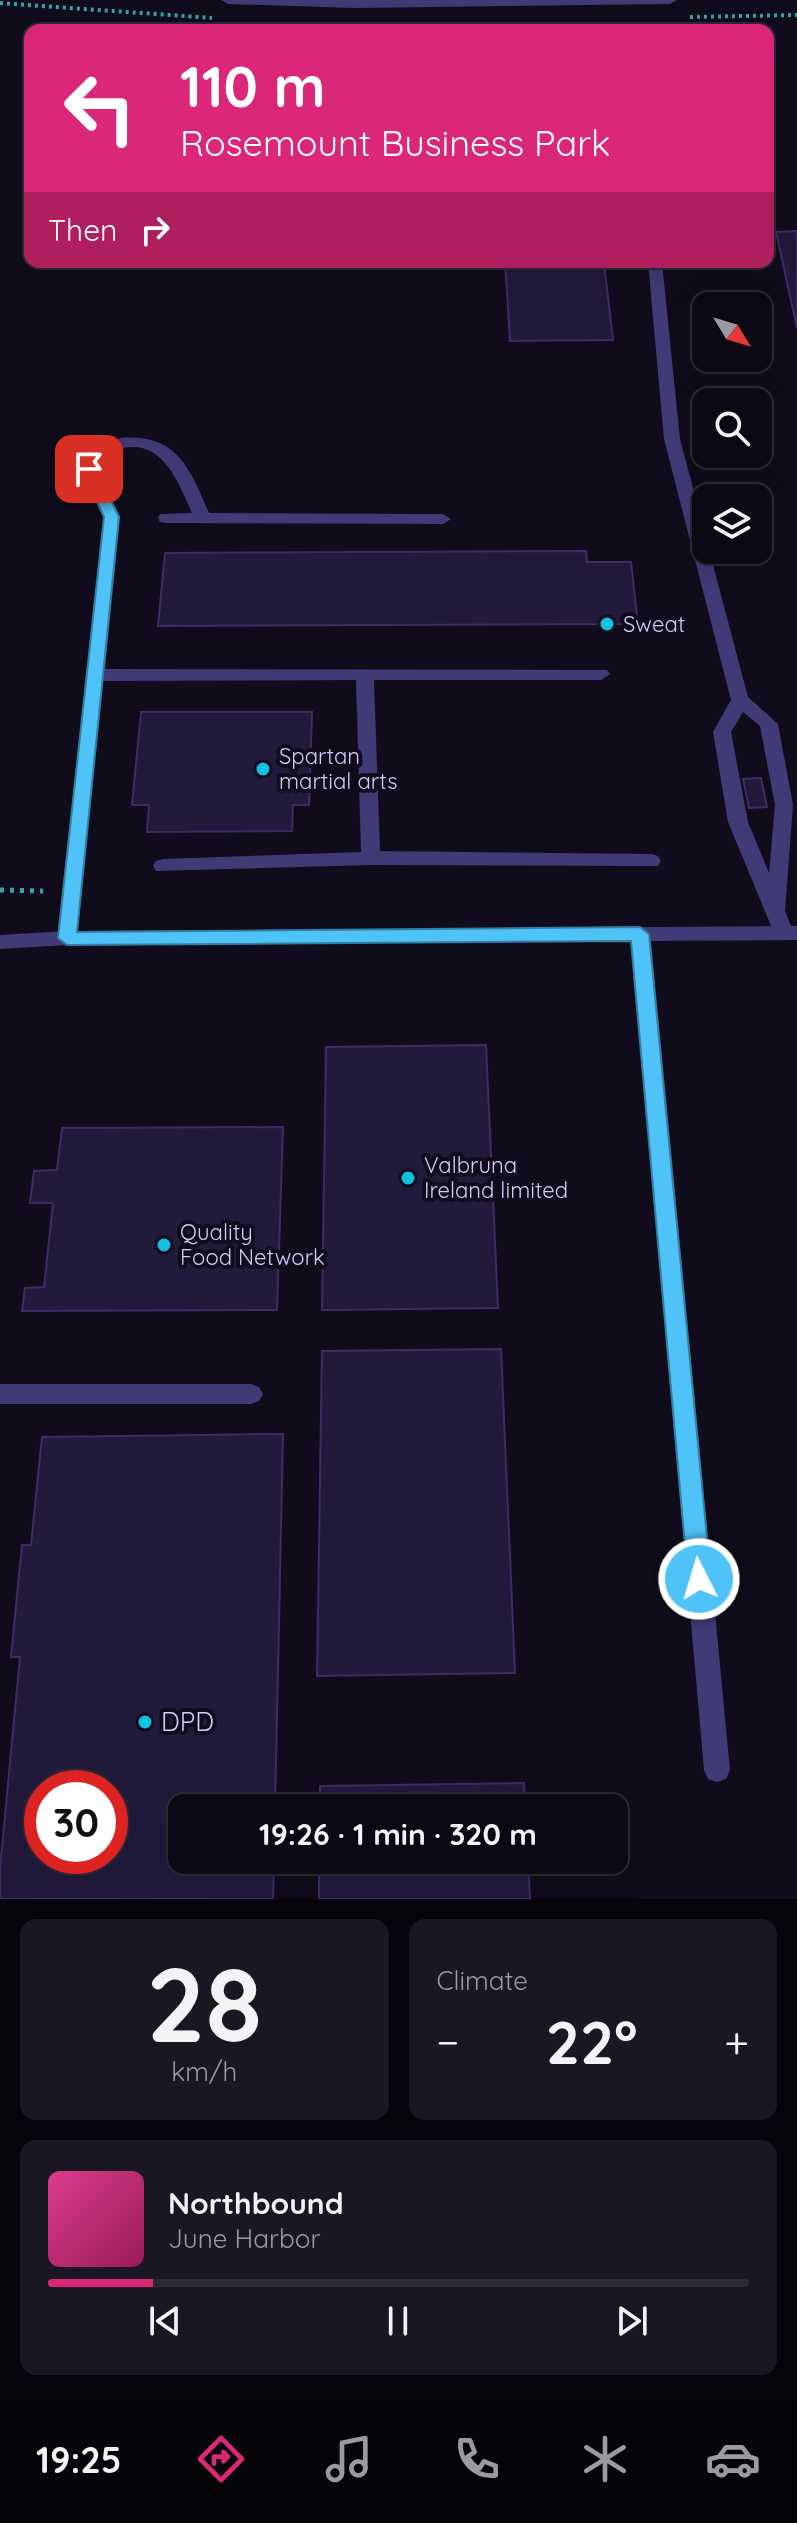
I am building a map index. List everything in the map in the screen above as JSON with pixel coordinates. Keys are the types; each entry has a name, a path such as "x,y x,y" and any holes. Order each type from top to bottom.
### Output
{"street":[{"path":"228,0 355,4 670,0"},
{"path":"656,268 672,439 740,700 769,724 784,805 776,913"},
{"path":"67,938 112,517 89,469 88,456 106,445 131,442 151,445 174,460 202,517"},
{"path":"166,518 443,519"},
{"path":"365,674 371,858"},
{"path":"95,675 601,674"},
{"path":"740,700 722,732 738,822 776,913 791,933"},
{"path":"163,866 371,858 651,861"},
{"path":"0,942 67,938 791,933"},
{"path":"640,934 717,1770"},
{"path":"0,1394 251,1394"}],"path":[{"path":"0,890 72,892"}],"building":[{"path":"797,231 797,328 776,232"},
{"path":"505,268 605,268 613,340 510,341"},
{"path":"586,551 587,562 631,562 638,624 158,626 165,553"},
{"path":"141,712 312,712 309,805 293,805 292,831 147,832 149,805 132,805"},
{"path":"761,778 767,807 749,808 743,779"},
{"name":"Valbruna Ireland limited","path":"486,1045 498,1308 322,1310 326,1047"},
{"name":"Quality Food Network","path":"283,1127 277,1310 22,1311 25,1288 44,1287 53,1203 30,1203 34,1171 57,1170 62,1128"},
{"path":"501,1349 515,1673 317,1676 322,1351"},
{"name":"DPD","path":"283,1434 275,1794 168,1794 168,1874 274,1874 273,1899 0,1899 0,1868 20,1657 11,1657 22,1545 31,1545 42,1437"},
{"path":"524,1783 524,1794 320,1794 320,1786"},
{"path":"319,1874 529,1874 530,1899 319,1899"}],"place":[{"name":"Sweat","path":"607,624"},
{"name":"Spartan martial arts","path":"263,769"},
{"name":"Valbruna Ireland limited","path":"408,1178"},
{"name":"Quality Food Network","path":"164,1245"},
{"name":"DPD","path":"145,1722"}],"route":[{"path":"89,469 112,517 67,938 640,934 699,1579"}]}
